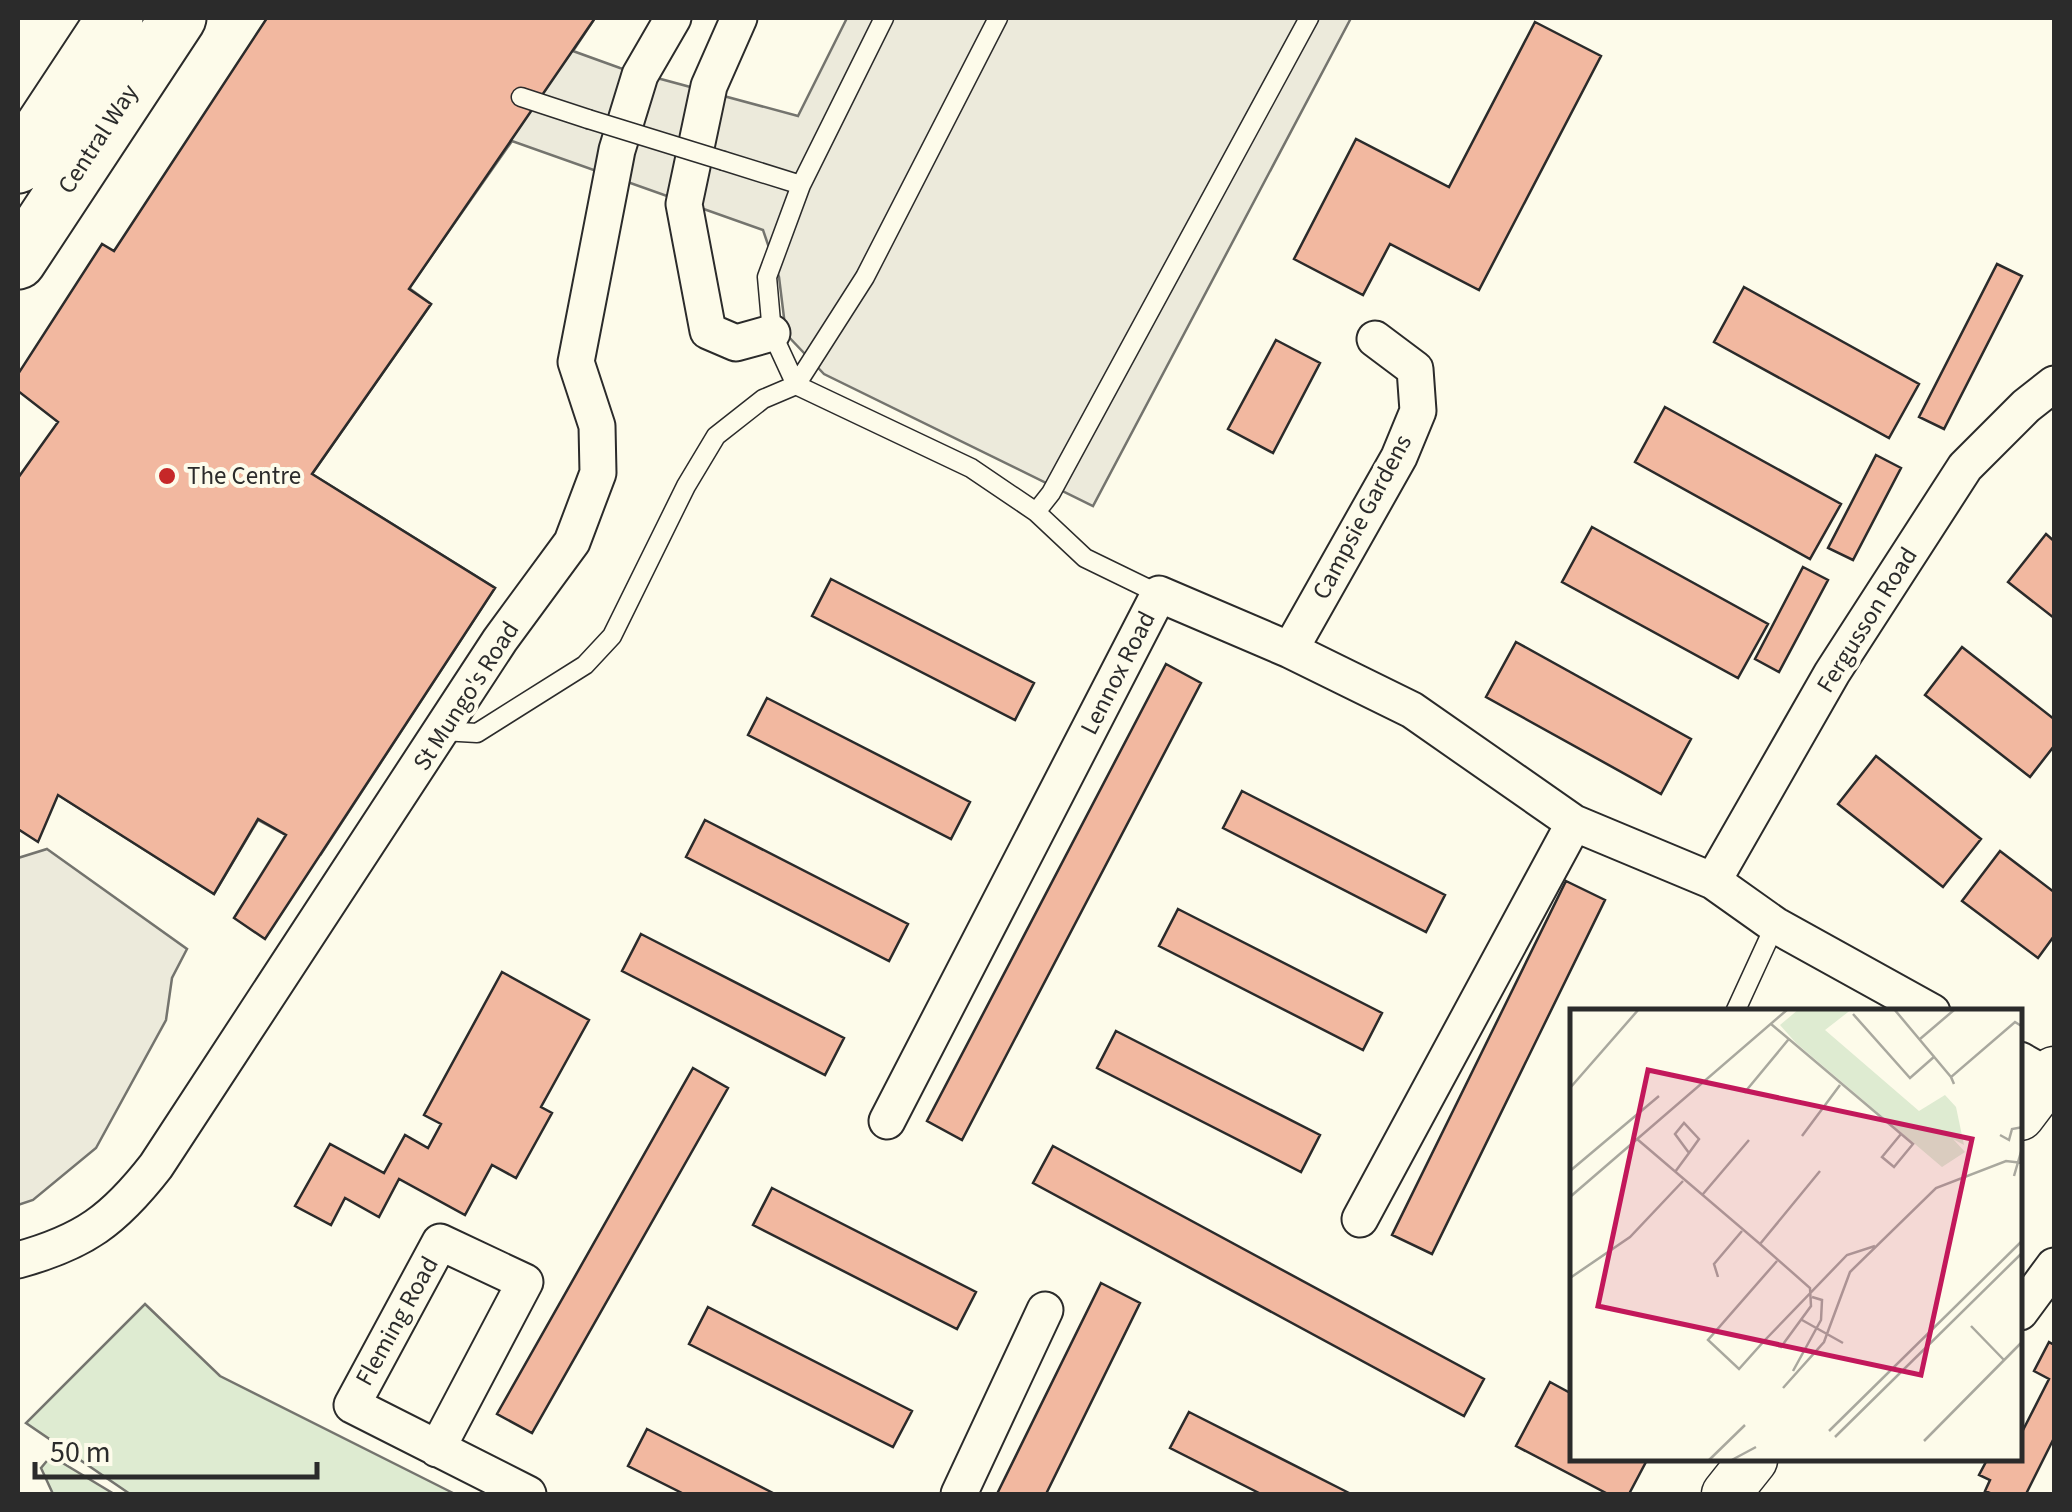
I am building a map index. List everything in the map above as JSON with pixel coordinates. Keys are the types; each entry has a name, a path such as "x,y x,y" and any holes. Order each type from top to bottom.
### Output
{"main road":[{"name":"Central Way","path":"18,165 115,18"},
{"name":"Central Way","path":"18,261 178,18"}],"street":[{"name":"St Mungo's Road","path":"18,1260 69,1244 99,1226 132,1197 156,1166 500,640 572,542 598,473 598,426 576,362 617,150 640,75 673,18"},
{"path":"739,18 710,86 684,204 708,330 736,343 772,333"},
{"name":"Campsie Gardens","path":"1290,650 1399,458 1418,411 1415,369 1375,338"},
{"name":"Fergusson Road","path":"1713,881 1832,672 1965,468 2026,406 2054,384"},
{"name":"Lennox Road","path":"887,1122 1159,594 1290,650 1412,710 1574,823 1713,881 1776,925 1927,1009"},
{"path":"1360,1219 1574,823"},
{"path":"2022,1112 2041,1069"},
{"name":"Fleming Road","path":"438,1450 525,1282 440,1242 352,1405 438,1450 528,1494"},
{"path":"2022,1309 2054,1266"},
{"path":"959,1494 1045,1310"},
{"path":"1726,1494 1751,1462"}],"lane":[{"path":"884,18 802,185 767,277 772,333 796,386 970,468 1036,512 1084,558 1159,594"},
{"path":"442,731 477,733 585,665 612,636 686,486 716,436 762,399 796,386 865,277 998,18"},
{"path":"1036,512 1051,493 1309,18"},
{"path":"521,97 802,185"},
{"path":"1736,1009 1776,925"}],"green space":[{"path":"145,1304 220,1376 455,1494 130,1494 26,1423"},
{"path":"51,1456 114,1494 53,1494 41,1468"}],"shaded area":[{"path":"351,18 595,18 573,51 620,68 798,116 847,18 1351,18 1093,506 824,374 786,334 779,277 763,230 512,141 409,288 431,304 312,474 495,588 321,854 258,820 214,894 58,795 188,272"},
{"path":"47,849 187,949 172,978 166,1020 96,1148 33,1200 18,1205 18,858"}],"building":[{"name":"The Centre","path":"267,18 595,18 409,289 431,304 312,474 495,588 265,939 234,918 286,835 258,819 214,894 58,795 38,842 18,829 18,478 58,422 18,391 18,374 102,244 114,251"},
{"name":"The Centre","path":"267,18 595,18 409,289 431,304 312,474 495,588 265,939 234,918 286,835 258,819 214,894 58,795 38,842 18,829 18,478 58,422 18,391 18,374 102,244 114,251"},
{"path":"1535,22 1601,56 1479,290 1390,244 1363,295 1294,259 1356,139 1449,187"},
{"path":"1997,264 2022,276 1944,429 1919,417"},
{"path":"1744,287 1919,384 1889,438 1714,342"},
{"path":"1276,340 1320,363 1273,453 1228,429"},
{"path":"1665,407 1841,504 1810,559 1635,462"},
{"path":"1876,455 1901,468 1853,560 1828,548"},
{"path":"1592,527 1768,624 1738,678 1562,582"},
{"path":"2046,534 2054,541 2054,618 2008,582"},
{"path":"1803,567 1828,580 1779,672 1755,659"},
{"path":"831,579 1034,683 1015,720 812,616"},
{"path":"1516,642 1691,739 1661,794 1486,697"},
{"path":"1962,647 2054,719 2054,746 2030,777 1925,695"},
{"path":"1166,664 1201,683 962,1140 927,1121"},
{"path":"767,698 970,802 951,839 748,735"},
{"path":"1876,756 1981,839 1943,887 1838,804"},
{"path":"1242,791 1445,895 1426,932 1223,828"},
{"path":"705,820 908,924 889,961 686,857"},
{"path":"2000,851 2054,892 2054,936 2038,958 1962,901"},
{"path":"1566,881 1605,900 1432,1254 1392,1235"},
{"path":"1178,909 1382,1013 1363,1050 1159,946"},
{"path":"641,934 844,1038 825,1075 622,971"},
{"path":"502,972 589,1020 541,1107 552,1113 516,1178 492,1165 465,1215 399,1179 379,1217 345,1198 331,1225 295,1206 330,1144 384,1173 405,1135 428,1148 441,1124 424,1115"},
{"path":"1116,1031 1320,1135 1301,1172 1097,1068"},
{"path":"693,1068 728,1088 532,1433 497,1414"},
{"path":"1053,1146 1484,1379 1464,1416 1033,1183"},
{"path":"772,1188 976,1292 957,1329 753,1225"},
{"path":"1101,1283 1140,1303 1046,1494 997,1494"},
{"path":"708,1307 912,1411 893,1447 689,1344"},
{"path":"2049,1342 2054,1345 2054,1438 2026,1494 1992,1494 1985,1491 1990,1480 1979,1475 1986,1462 2022,1462 2022,1432 2049,1379 2034,1371"},
{"path":"1550,1382 1570,1393 1570,1462 1646,1462 1629,1494 1608,1494 1516,1446"},
{"path":"1189,1412 1351,1494 1261,1494 1170,1448"},
{"path":"647,1429 775,1494 684,1494 628,1466"}],"place":[{"name":"The Centre","path":"167,476"}]}
